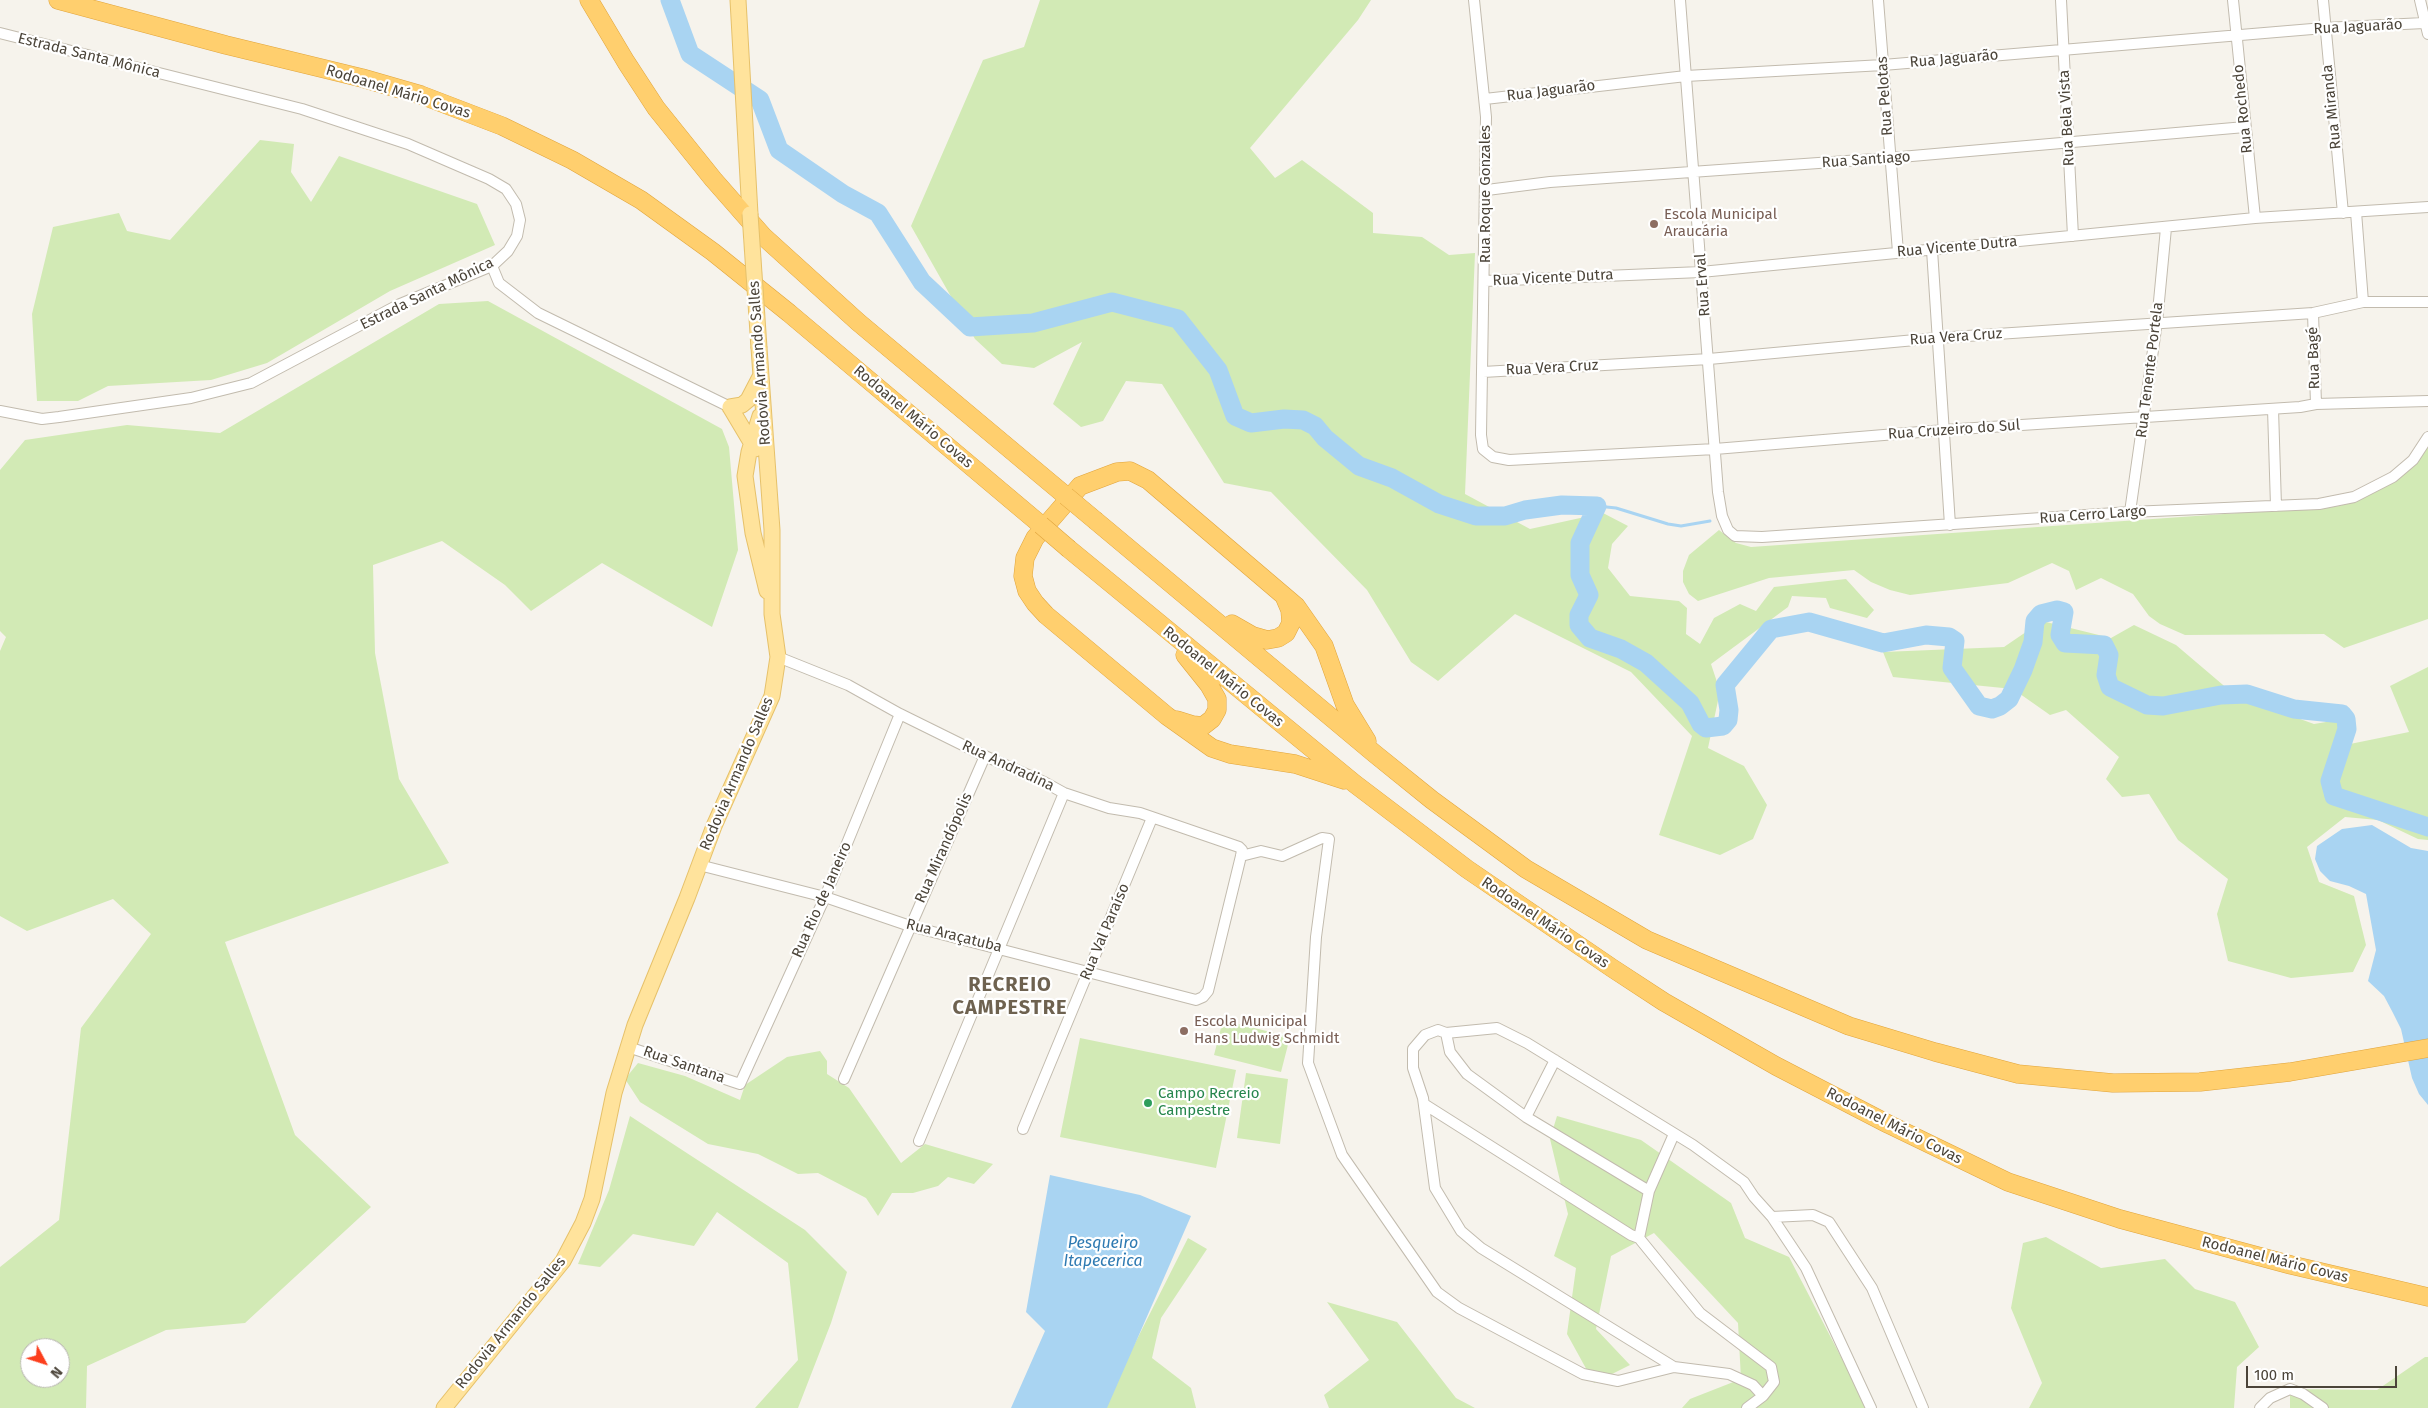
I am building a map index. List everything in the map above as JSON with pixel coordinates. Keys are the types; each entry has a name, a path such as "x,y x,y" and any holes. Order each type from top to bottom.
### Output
{"highway":[{"name":"Rodoanel Mário Covas","path":"58,0 447,103 502,126 565,156 641,200 713,252 789,313 1157,622 1414,830 1518,906 1664,1002 1776,1066 1888,1124 2008,1182 2120,1219 2291,1265 2428,1297"},
{"path":"589,0 656,108 713,179 764,236 858,322 1432,800 1526,868 1647,940 1850,1026 1935,1052 2018,1074 2113,1083 2200,1082 2290,1072 2428,1048"},
{"path":"1355,784 1295,764 1230,754 1212,748 1167,716 1046,615 1027,591 1023,576 1025,558 1035,538 1080,486 1117,472 1130,471 1148,480 1283,593 1308,619 1320,640 1345,705 1375,754"},
{"path":"1191,600 1253,636 1267,640 1278,638 1286,633 1291,623 1290,610 1283,593"},
{"path":"1157,622 1209,685 1217,699 1215,714 1203,726 1193,725 1167,716"}],"main road":[{"name":"Rodovia Armando Salles","path":"434,1408 449,1402 541,1290 563,1261 571,1246 592,1200 614,1093 628,1047 699,865 772,696 778,657 772,614 772,530 760,376 738,0"},
{"path":"730,407 742,405 748,400 760,376"},
{"path":"763,404 752,421 752,443 745,476 753,532 772,614"},
{"path":"730,407 752,421 761,434 767,464"},
{"path":"730,407 767,464"}],"street":[{"name":"Rua Roque Gonzales","path":"1474,0 1485,99 1487,190 1481,435 1483,449"},
{"name":"Rua Erval","path":"1680,0 1715,449 1722,516 1728,530 1735,536"},
{"name":"Rua Pelotas","path":"1878,0 1889,158 1898,252"},
{"name":"Rua Bela Vista","path":"2061,0 2073,236"},
{"name":"Rua Rochedo","path":"2233,0 2256,218"},
{"name":"Rua Miranda","path":"2322,0 2343,213"},
{"path":"2420,0 2428,34"},
{"name":"Rua Jaguarão","path":"1485,99 1686,76 1883,65 2324,28 2424,23"},
{"name":"Estrada Santa Mônica","path":"0,33 311,112 408,144 489,179 506,189 516,204 520,220 517,236 508,251 492,266 400,304 252,383 191,398 59,417 42,418 0,411"},
{"name":"Rua Santiago","path":"1487,190 1550,182 1889,158 2245,127"},
{"name":"Rua Vicente Dutra","path":"1485,282 1701,272 2256,218 2428,206"},
{"path":"2356,212 2363,302"},
{"name":"Rua Tenente Portela","path":"2130,512 2157,322 2166,228"},
{"path":"1932,250 1950,525"},
{"path":"492,266 499,283 538,313 730,407"},
{"name":"Rua Vera Cruz","path":"1483,372 1709,359 1937,338 2313,313 2363,302 2428,302"},
{"name":"Rua Bagé","path":"2313,313 2316,404"},
{"name":"Rua Cruzeiro do Sul","path":"1483,449 1493,457 1509,460 1715,449 1944,430 2273,409 2316,404 2428,401"},
{"path":"2273,409 2276,506"},
{"name":"Rua Cerro Largo","path":"1735,536 1762,537 2130,512 2276,506 2342,500 2365,493 2393,477 2413,460 2428,437"},
{"name":"Rua Andradina","path":"778,657 848,685 900,714 1064,793 1108,808 1140,813 1239,847 1242,850 1241,856"},
{"name":"Rua Rio de Janeiro","path":"740,1084 825,897 900,714"},
{"name":"Rua Mirandópolis","path":"844,1079 984,756"},
{"path":"919,1141 1064,793"},
{"name":"Rua Val Paraíso","path":"1023,1129 1152,818"},
{"path":"1241,856 1261,851 1282,856 1322,838 1329,839 1316,937 1308,1063 1342,1155 1437,1292 1459,1308 1583,1374 1618,1381 1674,1367 1729,1374 1753,1385 1763,1396"},
{"name":"Rua Araçatuba","path":"699,865 825,897 910,926 1196,1000 1208,992 1241,856"},
{"path":"1674,1367 1481,1248 1462,1231 1436,1188 1424,1104 1413,1068 1413,1049 1425,1035 1438,1030 1446,1034 1497,1028 1527,1043 1674,1134 1744,1182 1754,1197 1772,1217 1806,1268 1870,1408"},
{"path":"1446,1034 1450,1052 1466,1074 1526,1117 1649,1191"},
{"name":"Rua Santana","path":"628,1047 740,1084"},
{"path":"1526,1117 1555,1060"},
{"path":"1424,1104 1631,1236 1639,1238 1700,1313 1771,1367 1774,1382 1763,1396 1747,1408"},
{"path":"1639,1238 1649,1191 1674,1134"},
{"path":"1772,1217 1813,1216 1829,1222 1872,1288 1923,1408"},
{"path":"2260,1408 2270,1398 2290,1389 2304,1394 2323,1408"}],"green space":[{"path":"1040,0 1371,0 1358,20 1250,148 1275,178 1302,160 1373,213 1373,233 1422,237 1449,255 1475,253 1465,494 1530,529 1603,513 1628,526 1612,544 1608,568 1630,596 1679,601 1687,608 1686,634 1700,644 1714,618 1740,604 1756,611 1774,587 1846,579 1874,610 1867,618 1830,608 1826,598 1792,596 1788,607 1711,664 1720,691 1708,748 1744,766 1767,805 1753,839 1720,855 1659,835 1692,736 1631,672 1515,614 1438,681 1411,662 1367,590 1271,492 1224,483 1162,384 1126,381 1103,421 1081,427 1053,404 1082,342 1034,368 1002,364 975,339 911,226 983,60 1024,47"},
{"path":"260,140 294,144 291,172 311,202 339,156 477,204 495,245 390,291 267,363 211,380 108,386 78,401 37,401 32,314 53,227 119,213 127,231 170,240"},
{"path":"488,301 722,429 729,447 738,550 712,627 602,563 531,611 505,585 442,541 373,565 375,653 399,779 449,863 225,942 295,1135 371,1207 245,1323 166,1330 87,1366 86,1408 0,1408 0,1267 59,1220 81,1028 151,934 113,899 27,931 0,916 0,651 6,637 0,631 0,470 25,440 127,425 220,433 439,304"},
{"path":"2428,443 2428,619 2344,648 2324,634 2185,635 2160,624 2149,616 2133,594 2101,578 2076,590 2069,571 2052,563 2008,583 1910,595 1890,590 1871,582 1854,570 1769,578 1698,601 1689,594 1683,582 1683,571 1689,555 1719,530 1736,543 1751,547 2339,506 2358,500 2392,482"},
{"path":"2042,621 2111,638 2134,625 2176,645 2236,696 2314,724 2338,720 2350,744 2409,732 2390,686 2428,667 2428,840 2418,839 2378,820 2345,817 2307,847 2319,882 2354,896 2366,945 2353,972 2291,978 2228,961 2217,914 2228,879 2178,840 2149,794 2122,797 2106,779 2119,757 2066,710 2050,715 2013,689 1893,677 1883,652 2004,647"},
{"path":"1223,1020 1290,1037 1281,1072 1214,1055"},
{"name":"Campo Recreio Campestre","path":"1080,1038 1236,1070 1216,1168 1060,1137"},
{"path":"820,1051 827,1061 827,1074 849,1088 901,1163 925,1144 993,1164 974,1184 948,1177 938,1186 913,1193 892,1193 878,1216 866,1198 818,1173 798,1174 758,1154 708,1144 640,1102 625,1079 638,1063 685,1076 740,1100 745,1085 787,1057"},
{"path":"1246,1073 1288,1079 1280,1144 1237,1138"},
{"path":"630,1116 805,1230 847,1272 831,1323 798,1408 755,1408 798,1360 788,1263 717,1212 694,1246 633,1234 600,1267 578,1264 609,1190"},
{"path":"1557,1116 1641,1140 1731,1203 1745,1238 1789,1257 1866,1405 1872,1408 1682,1408 1690,1399 1741,1379 1738,1323 1654,1233 1611,1256 1596,1329 1630,1365 1594,1383 1567,1334 1576,1268 1554,1256 1568,1214 1550,1139"},
{"path":"2046,1237 2101,1268 2165,1259 2195,1289 2235,1302 2259,1347 2237,1367 2234,1408 2029,1408 2042,1383 2011,1308 2023,1243"},
{"path":"1188,1238 1207,1249 1161,1318 1152,1358 1191,1388 1196,1408 1095,1408 1123,1367"},
{"path":"1327,1302 1397,1322 1456,1398 1475,1408 1329,1408 1324,1395 1369,1360"},
{"path":"2425,1357 2428,1357 2428,1408 2290,1408 2290,1389 2377,1390"}],"water":[{"path":"2372,825 2411,848 2428,851 2428,1105 2419,1094 2412,1078 2401,1029 2384,996 2368,981 2376,950 2366,894 2349,886 2330,881 2320,871 2315,859 2317,846 2342,829"},
{"name":"Pesqueiro Itapecerica","path":"1050,1175 1140,1195 1191,1216 1107,1408 1011,1408 1045,1331 1026,1312"}],"waterway":[{"path":"670,0 690,54 760,100 779,150 843,194 878,213 922,282 970,327 1033,323 1112,302 1178,319 1218,370 1235,416 1251,423 1284,419 1303,420 1315,426 1325,438 1359,466 1392,478 1439,504 1476,516 1505,516 1525,510 1562,505 1597,506 1580,543 1580,575 1589,595 1579,615 1579,625 1590,638 1621,649 1646,663 1690,703 1701,724 1706,728 1723,726 1728,720 1729,710 1725,685 1771,629 1809,622 1883,643 1926,635 1949,637 1955,641 1952,668 1979,706 1992,709 2009,699 2023,670 2033,642 2035,621 2041,614 2057,610 2064,612 2060,635 2065,643 2104,645 2109,655 2106,675 2110,687 2147,705 2163,706 2221,695 2247,694 2294,709 2342,714 2346,719 2347,729 2330,781 2334,796 2428,827"},
{"path":"1597,506 1616,508 1668,524 1681,526 1710,521"}],"place":[{"name":"Escola Municipal Araucária","path":"1654,224"},
{"name":"Escola Municipal Hans Ludwig Schmidt","path":"1184,1031"},
{"name":"Campo Recreio Campestre","path":"1148,1103"}],"district":[{"name":"RECREIO CAMPESTRE","path":"1010,996"}]}
